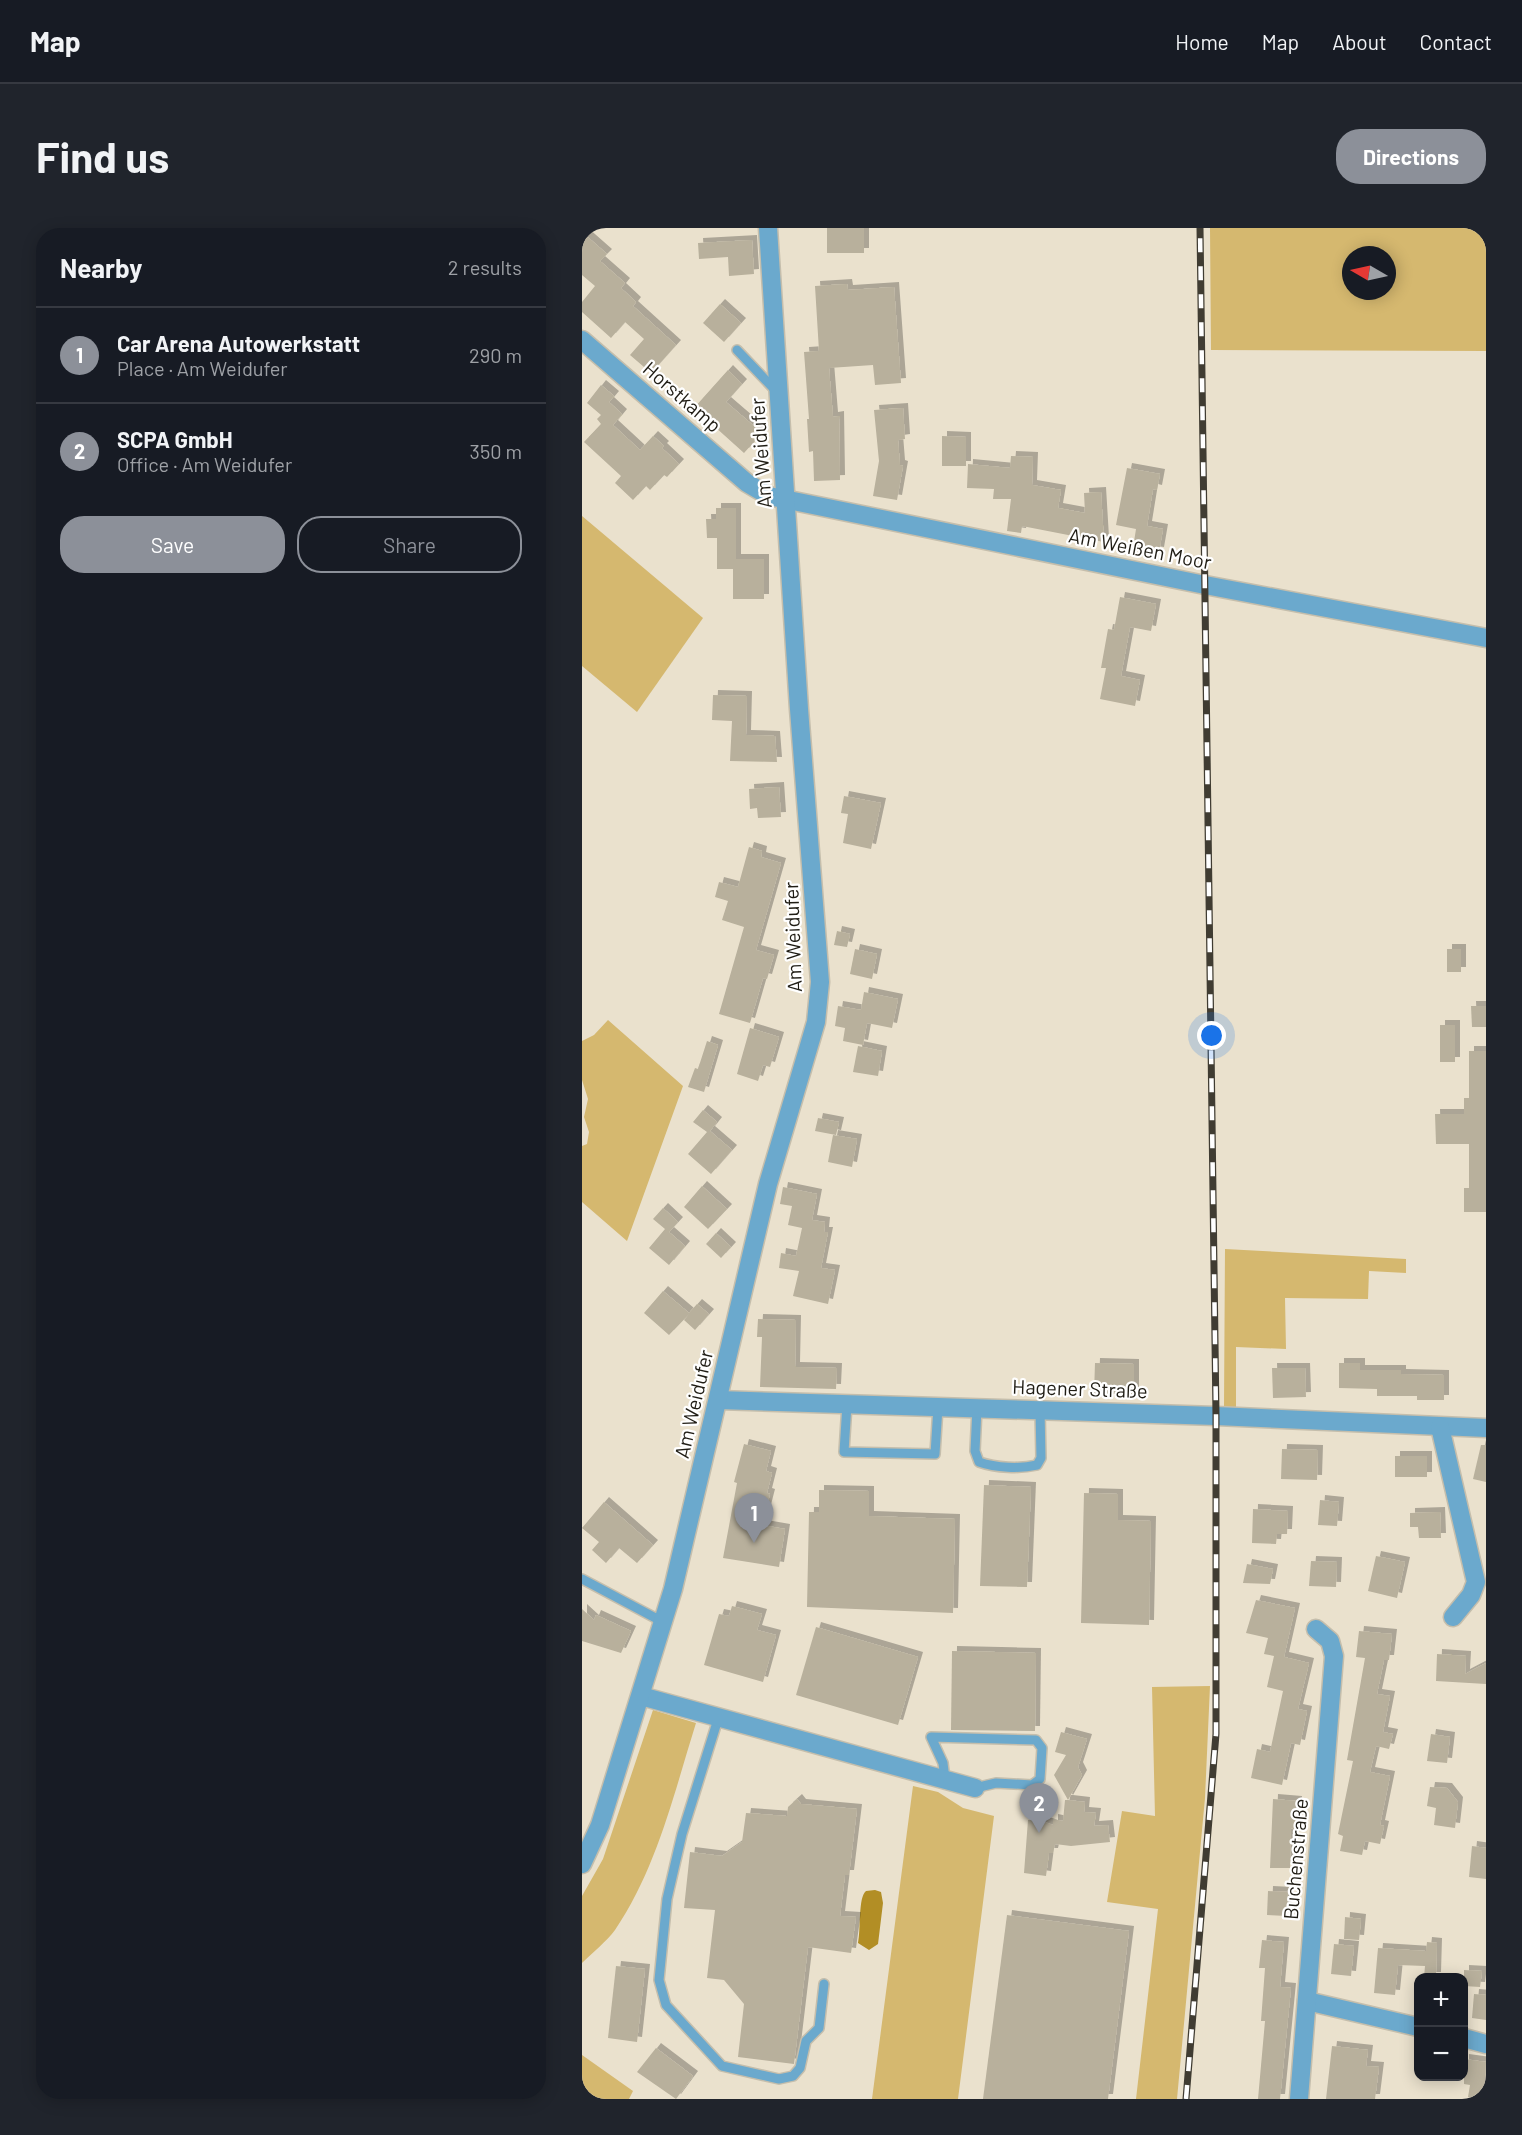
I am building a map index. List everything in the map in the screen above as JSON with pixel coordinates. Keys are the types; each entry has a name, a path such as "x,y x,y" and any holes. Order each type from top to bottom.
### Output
{"street":[{"name":"Am Weidufer","path":"582,1864 600,1825 663,1622 719,1400 768,1184 816,1022 820,982 799,709 768,228"},
{"name":"Horstkamp","path":"582,340 747,483 769,496 787,501"},
{"name":"Am Weißen Moor","path":"787,501 1205,585 1486,638"},
{"name":"Hagener Straße","path":"719,1400 1486,1428"},
{"path":"1440,1427 1476,1582 1471,1595 1453,1617"},
{"name":"Buchenstraße","path":"1299,2099 1334,1656 1330,1641 1316,1629"},
{"path":"641,1696 975,1788"},
{"path":"1307,2001 1414,2026"},
{"path":"1468,2039 1486,2044"}],"lane":[{"path":"737,350 779,393"},
{"path":"847,1404 844,1452 935,1454 938,1407"},
{"path":"977,1408 975,1451 980,1462 988,1465 1028,1468 1037,1465 1041,1458 1040,1410"},
{"path":"582,1579 663,1622"},
{"path":"719,1716 682,1834 667,1899 658,1980 666,2005 722,2066 778,2079 793,2076 800,2068 806,2041 819,2028 824,1984"},
{"path":"945,1779 943,1763 931,1737 1036,1740 1041,1748 1040,1779 1032,1785 996,1783 975,1788"}],"shaded area":[{"path":"1210,228 1486,228 1486,351 1211,350"},
{"path":"582,516 703,618 637,712 582,666"},
{"path":"608,1020 683,1086 627,1241 582,1202 582,1146 587,1144 589,1132 584,1117 588,1099 582,1080 582,1041 594,1035"},
{"path":"1225,1249 1406,1259 1406,1273 1369,1271 1368,1299 1285,1298 1286,1349 1236,1347 1236,1407 1224,1407"},
{"path":"1210,1686 1205,1798 1177,2099 1136,2099 1158,1909 1107,1902 1122,1811 1155,1816 1152,1687"},
{"path":"653,1710 696,1723 663,1830 642,1881 615,1930 582,1963 582,1896 603,1859"},
{"path":"913,1786 938,1792 963,1808 994,1816 958,2099 872,2099"},
{"path":"866,1891 881,1892 883,1903 878,1944 869,1950 858,1943 861,1907 863,1894"},
{"path":"582,2055 633,2091 629,2099 582,2099"}],"building":[{"path":"827,228 864,228 864,253 827,253"},
{"path":"582,232 607,254 600,261 625,283 621,288 636,302 633,306 676,345 651,373 630,355 644,339 625,322 611,338 582,312 582,302 595,286 582,275"},
{"path":"752,240 754,274 729,276 728,257 699,259 698,243"},
{"path":"847,284 848,290 894,287 901,383 875,385 873,365 829,368 833,417 839,416 840,480 814,481 813,451 809,452 804,352 819,351 815,286"},
{"path":"720,304 741,323 724,342 703,323"},
{"path":"728,370 742,384 726,402 762,433 744,453 694,408"},
{"path":"601,385 614,396 609,402 622,414 613,425 640,450 653,436 679,464 667,477 664,475 650,490 646,486 633,500 615,483 621,476 584,442 601,424 597,419 601,415 587,403"},
{"path":"903,408 905,439 898,440 900,465 903,466 897,500 873,496 879,461 874,410"},
{"path":"942,436 966,437 966,466 942,466"},
{"path":"1011,456 1033,457 1032,485 1061,490 1058,508 1085,513 1084,493 1101,492 1104,542 1022,526 1021,533 1007,531 1011,499 993,499 994,489 967,488 968,464 1010,468"},
{"path":"1127,468 1160,474 1157,490 1153,489 1147,526 1163,529 1159,552 1133,548 1136,529 1116,525"},
{"path":"716,508 736,508 736,559 764,559 764,599 733,599 733,569 717,569 717,538 707,538 706,519 716,519"},
{"path":"1120,597 1156,604 1151,631 1130,627 1121,676 1140,680 1135,706 1100,699 1106,668 1101,668 1108,629 1114,630"},
{"path":"713,695 747,696 746,735 775,736 777,762 730,761 732,721 712,720"},
{"path":"779,787 781,817 758,818 757,808 750,809 749,789"},
{"path":"844,796 881,803 871,849 843,843 848,814 841,813"},
{"path":"749,847 762,851 761,857 781,863 756,950 774,955 767,979 763,978 750,1023 719,1014 744,927 722,920 728,901 715,897 719,882 738,887"},
{"path":"837,931 850,934 847,947 834,945"},
{"path":"855,949 877,954 872,979 850,974"},
{"path":"1447,949 1461,949 1461,972 1447,972"},
{"path":"864,992 898,999 892,1028 867,1023 863,1045 843,1041 845,1028 835,1026 838,1006 861,1010"},
{"path":"1471,1006 1486,1006 1486,1027 1472,1027"},
{"path":"1440,1025 1455,1025 1455,1062 1440,1062"},
{"path":"750,1028 779,1037 770,1067 763,1065 758,1081 737,1074"},
{"path":"707,1041 718,1045 704,1092 688,1087 695,1068 698,1069"},
{"path":"858,1046 882,1051 878,1076 853,1072"},
{"path":"1469,1051 1486,1051 1486,1212 1464,1212 1464,1188 1469,1188 1469,1144 1436,1144 1435,1114 1464,1114 1464,1098 1469,1098"},
{"path":"703,1110 717,1122 710,1131 732,1150 711,1174 688,1154 707,1132 693,1122"},
{"path":"818,1118 839,1122 836,1135 815,1131"},
{"path":"833,1135 857,1139 852,1167 828,1162"},
{"path":"702,1186 727,1209 708,1229 684,1207"},
{"path":"783,1187 817,1194 812,1220 825,1222 824,1232 828,1232 821,1268 835,1270 828,1304 793,1296 799,1271 779,1268 781,1253 796,1256 802,1228 788,1225 792,1206 780,1204"},
{"path":"663,1208 678,1222 669,1232 685,1246 669,1265 649,1248 665,1229 653,1219"},
{"path":"716,1233 731,1247 721,1258 706,1244"},
{"path":"663,1291 689,1313 697,1304 709,1314 695,1330 684,1320 689,1314 669,1335 644,1313"},
{"path":"758,1319 796,1320 795,1367 837,1368 836,1389 760,1387 762,1337 757,1337"},
{"path":"1095,1363 1134,1364 1134,1394 1094,1394"},
{"path":"1339,1363 1360,1363 1360,1370 1401,1370 1401,1374 1444,1375 1444,1400 1417,1400 1417,1396 1377,1396 1377,1389 1339,1388"},
{"path":"1272,1368 1305,1368 1306,1397 1273,1398"},
{"path":"744,1444 771,1451 766,1471 772,1473 767,1493 770,1494 762,1525 785,1529 779,1567 723,1558 737,1483 734,1482"},
{"path":"1481,1445 1486,1445 1486,1482 1473,1479"},
{"path":"1282,1449 1318,1450 1317,1480 1281,1479"},
{"path":"1395,1456 1427,1456 1427,1477 1395,1477"},
{"path":"984,1485 1031,1487 1027,1587 980,1586"},
{"path":"819,1490 869,1491 869,1516 955,1519 953,1613 807,1607 809,1512 819,1512"},
{"path":"1084,1493 1118,1494 1118,1520 1151,1521 1149,1625 1081,1623"},
{"path":"1320,1500 1339,1502 1337,1526 1318,1525"},
{"path":"604,1502 653,1545 637,1563 619,1548 606,1563 592,1550 599,1542 582,1528"},
{"path":"1253,1509 1288,1511 1287,1534 1277,1534 1276,1544 1252,1543"},
{"path":"1440,1512 1441,1538 1419,1538 1418,1527 1410,1527 1410,1513"},
{"path":"1376,1556 1405,1562 1397,1598 1368,1591"},
{"path":"1311,1561 1337,1562 1336,1587 1309,1586"},
{"path":"1247,1564 1273,1569 1270,1584 1243,1583"},
{"path":"1256,1600 1295,1608 1284,1657 1309,1663 1298,1709 1307,1711 1300,1745 1291,1743 1282,1785 1251,1778 1257,1749 1270,1752 1283,1691 1267,1687 1274,1656 1264,1654 1268,1638 1246,1633"},
{"path":"732,1606 762,1614 757,1630 776,1635 763,1682 704,1665 719,1614 729,1616"},
{"path":"582,1609 594,1620 596,1615 631,1631 621,1653 582,1641"},
{"path":"816,1627 918,1657 898,1725 796,1695"},
{"path":"1359,1631 1392,1634 1389,1660 1384,1660 1377,1694 1390,1696 1383,1732 1393,1734 1389,1749 1376,1746 1370,1772 1390,1776 1380,1825 1384,1826 1380,1844 1365,1841 1362,1855 1340,1851 1343,1836 1338,1834 1353,1761 1347,1760 1365,1658 1356,1657"},
{"path":"952,1651 1036,1653 1035,1731 951,1730"},
{"path":"1437,1654 1466,1656 1465,1674 1486,1663 1486,1684 1436,1681"},
{"path":"1061,1732 1087,1739 1078,1767 1082,1775 1068,1800 1054,1775 1066,1755 1055,1752"},
{"path":"1431,1734 1450,1737 1447,1763 1427,1761"},
{"path":"1430,1787 1447,1788 1458,1802 1455,1828 1434,1825 1436,1808 1427,1806"},
{"path":"797,1799 801,1804 857,1809 849,1875 845,1875 840,1916 856,1917 851,1953 808,1947 794,2064 738,2057 744,2004 724,1980 707,1978 715,1910 684,1908 690,1852 722,1856 742,1842 746,1813 787,1816 788,1807"},
{"path":"1273,1799 1297,1801 1295,1829 1291,1828 1290,1868 1270,1868"},
{"path":"1065,1800 1085,1802 1084,1812 1096,1813 1094,1826 1108,1825 1110,1842 1071,1846 1055,1844 1053,1853 1049,1853 1046,1876 1024,1873 1028,1820 1036,1819 1053,1825 1053,1819 1063,1821"},
{"path":"1472,1846 1486,1848 1486,1879 1469,1877"},
{"path":"1268,1891 1288,1892 1286,1916 1267,1915"},
{"path":"1007,1915 1129,1931 1108,2099 983,2099"},
{"path":"1345,1917 1361,1919 1359,1940 1344,1939"},
{"path":"1262,1940 1284,1942 1280,1987 1291,1988 1280,2099 1258,2099 1265,2021 1261,2021 1265,1968 1259,1968"},
{"path":"1427,1942 1437,1943 1436,1973 1424,1973 1425,1966 1398,1965 1395,1995 1374,1993 1378,1948 1426,1951"},
{"path":"1334,1944 1354,1946 1351,1976 1331,1974"},
{"path":"616,1966 645,1969 637,2042 608,2038"},
{"path":"1464,1970 1482,1971 1480,1987 1468,1986 1468,1973 1464,1973"},
{"path":"1474,1994 1486,1995 1486,2020 1472,2018"},
{"path":"1332,2046 1368,2050 1366,2066 1379,2067 1375,2099 1326,2099"},
{"path":"656,2048 693,2076 676,2099 637,2072"},
{"path":"1468,2060 1486,2062 1484,2099 1468,2097 1470,2085 1464,2084 1464,2081 1468,2081"}],"railway":[{"path":"1186,2099 1216,1734 1216,1416 1200,228"}],"place":[{"name":"Car Arena Autowerkstatt","path":"754,1543"},
{"name":"SCPA GmbH","path":"1039,1833"}]}
